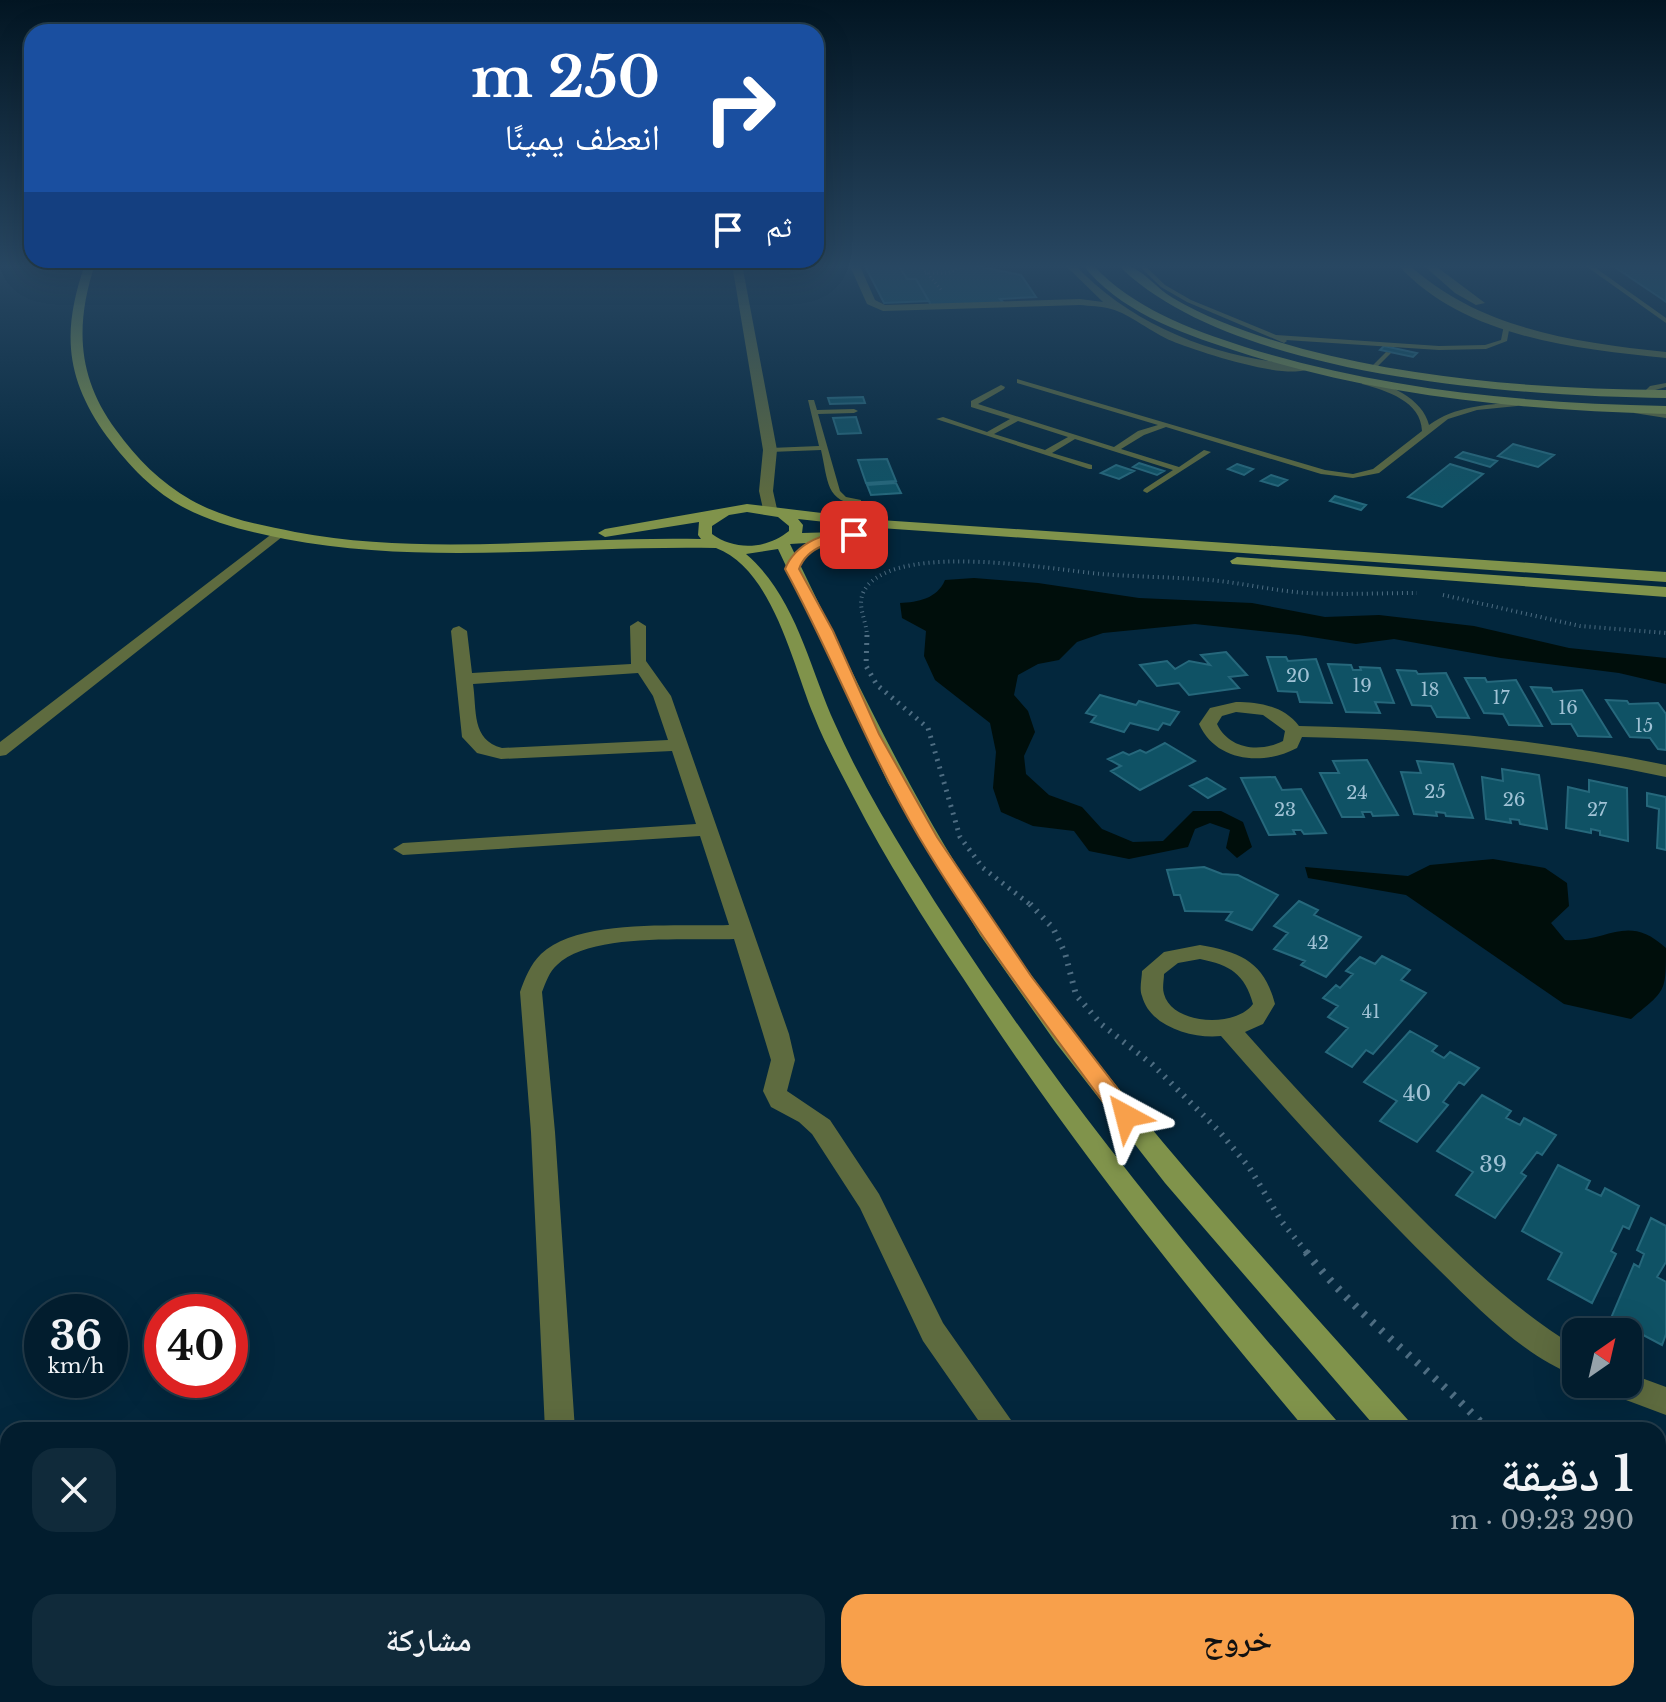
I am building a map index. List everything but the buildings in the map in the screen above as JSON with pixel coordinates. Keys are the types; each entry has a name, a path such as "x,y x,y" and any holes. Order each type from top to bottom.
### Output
{"street":[{"path":"73,343 84,386 107,428 132,459 176,497 224,519 277,534 383,548 648,542 756,549 786,541 838,535 1666,592"},
{"path":"751,343 770,450 766,491 776,511 796,525 796,532 786,541"},
{"path":"1222,343 1304,368 1362,381 1517,404 1666,413"},
{"path":"1277,343 1374,367 1507,387 1666,394"},
{"path":"1586,343 1666,355"},
{"path":"479,547 618,531 735,509 880,524 1666,577"},
{"path":"716,515 705,524 704,530 710,540 756,570 775,597 823,718 853,779 892,848 984,994 1098,1154 1230,1319 1318,1422"},
{"path":"1,749 277,534"},
{"path":"792,569 802,553 838,535"},
{"path":"786,541 792,569 813,605 849,688 897,783 956,882 1024,981 1174,1176 1390,1422"},
{"path":"638,626 641,668 659,691 679,745 781,1048 783,1060 775,1091 780,1100 808,1115 821,1127 870,1202 933,1332 997,1422"},
{"path":"459,631 473,741 491,752 679,745"},
{"path":"464,679 641,668"},
{"path":"1294,731 1456,737 1571,752 1666,771"},
{"path":"403,849 707,829"},
{"path":"560,1422 543,1132 531,992 534,978 554,955 586,940 741,932"},
{"path":"1229,1030 1254,1020 1262,1010 1262,989 1244,968 1231,960 1200,952 1172,957 1153,971 1151,992 1167,1014 1196,1028 1229,1030 1330,1143 1432,1246 1521,1327 1562,1354"},
{"path":"1642,1392 1666,1401"}],"lane":[{"path":"1284,343 1288,347"},
{"path":"1365,343 1427,348 1486,347 1497,343"},
{"path":"1374,367 1388,353"},
{"path":"1020,381 1324,472 1353,476 1376,471 1437,421 1454,413 1517,404"},
{"path":"1362,381 1410,403 1425,418 1426,432"},
{"path":"1646,394 1653,388 1666,385"},
{"path":"1001,387 975,401 974,405 1180,470"},
{"path":"811,402 838,496 858,502"},
{"path":"815,412 854,411"},
{"path":"940,419 1089,467"},
{"path":"988,434 1016,419"},
{"path":"1114,450 1131,438 1165,425"},
{"path":"1046,453 1073,437"},
{"path":"770,450 824,448"},
{"path":"1147,491 1207,452"}],"path":[{"path":"1481,1422 1451,1390 1327,1279 1289,1232 1249,1167 1218,1130 1153,1065 1101,1024 1076,995 1065,953 1053,928 1032,906 983,868 960,837 928,728 910,710 886,694 870,676 866,666 867,630 859,606 861,596 878,578 910,566 949,561 998,562 1102,574 1218,581 1307,593 1440,595 1580,626 1666,633"}],"shaded area":[{"path":"974,578 1038,583 1139,598 1252,603 1325,617 1379,615 1474,626 1569,648 1666,658 1666,684 1619,673 1501,658 1394,639 1356,644 1195,624 1103,633 1077,642 1059,660 1038,664 1018,675 1014,695 1028,711 1035,732 1024,756 1026,774 1049,795 1082,807 1102,829 1133,842 1163,841 1193,811 1221,811 1243,822 1252,847 1237,858 1226,848 1230,830 1210,823 1195,829 1188,847 1129,859 1089,851 1074,831 1033,826 1001,812 993,788 996,752 990,723 935,680 924,656 926,631 902,618 900,603 932,595 945,580"},
{"path":"1493,859 1545,868 1567,883 1569,906 1551,923 1565,940 1628,930 1652,937 1666,948 1662,990 1631,1019 1564,1004 1406,895 1308,878 1305,867 1408,876 1430,865"}],"route":[{"path":"854,535 838,535 812,546 795,561 792,569 826,631 871,734 928,837 1024,981 1126,1116"}]}
